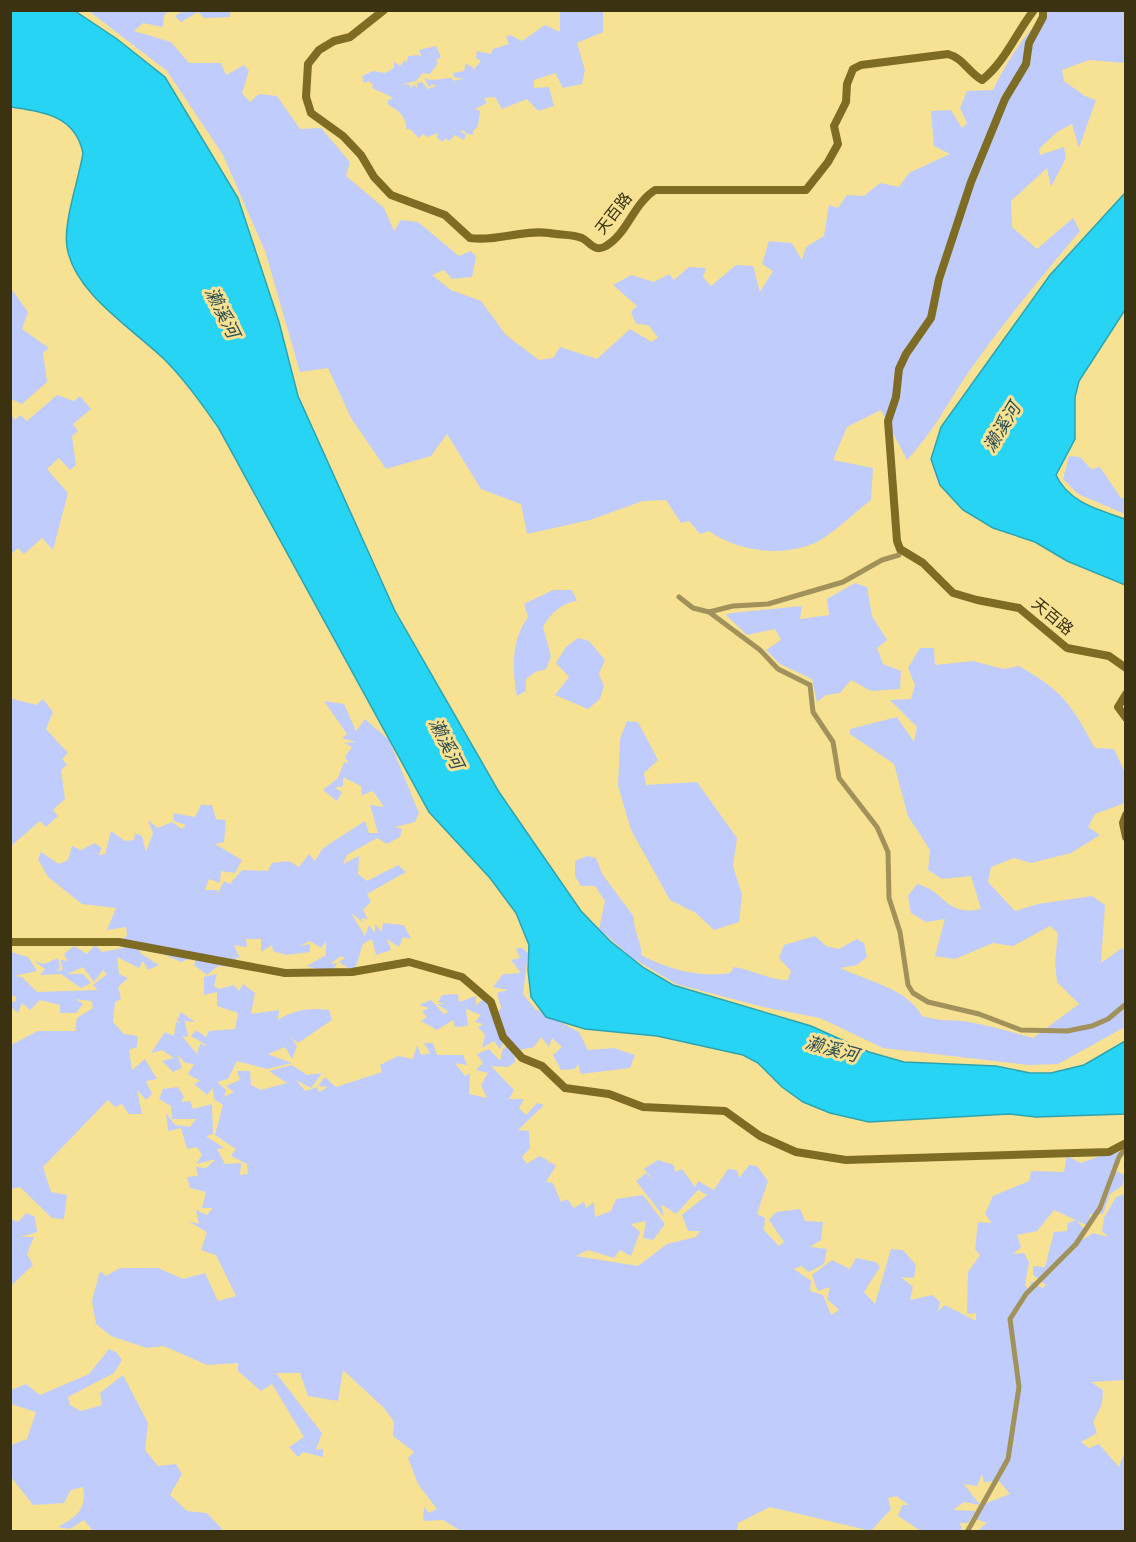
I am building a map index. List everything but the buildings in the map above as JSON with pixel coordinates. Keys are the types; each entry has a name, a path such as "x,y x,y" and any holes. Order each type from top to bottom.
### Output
{"main road":[{"name":"天百路","path":"384,10 351,37 334,41 319,50 308,64 306,97 311,113 343,136 361,155 374,177 392,195 445,215 470,238 488,239 541,232 582,238 595,248 604,248 617,236 640,201 655,190 806,190 828,162 837,144 834,126 846,102 847,84 853,69 861,65 948,54 956,56 974,76 982,80 1001,61 1034,10"},
{"path":"900,549 897,541 897,507 891,473 888,421 896,396 899,369 906,354 931,318 939,279 971,182 1005,99 1026,64 1029,43 1043,17 1043,10"},
{"name":"天百路","path":"900,549 923,563 953,593 1019,608 1067,648 1109,656 1125,669"},
{"path":"1125,694 1118,707 1125,718"},
{"path":"1125,815 1125,837"},
{"path":"10,942 119,942 285,973 352,972 410,962 462,977 491,1002 502,1037 522,1058 542,1066 565,1088 609,1094 643,1107 725,1111 760,1136 796,1152 846,1160 1109,1152 1125,1145"}],"street":[{"path":"709,612 734,606 768,604 843,582 882,560 899,555 900,549"},
{"path":"679,597 693,608 709,612 760,650 778,669 810,685 813,712 832,742 839,778 877,827 888,852 889,898 900,932 908,985 913,993 928,1002 979,1014 1021,1030 1067,1031 1092,1026 1107,1019 1125,1004"},
{"path":"966,1532 1008,1460 1019,1387 1010,1319 1026,1294 1076,1244 1100,1208 1125,1145"}],"shaded area":[{"path":"89,11 170,11 164,15 163,27 143,23 134,31 171,42 189,63 221,63 226,75 244,65 249,71 242,93 250,102 259,94 277,96 300,129 321,128 350,162 346,176 384,208 394,231 401,220 418,222 459,256 471,251 476,257 472,277 452,279 444,270 432,275 451,290 481,301 506,335 539,360 553,358 560,347 597,359 630,329 652,342 658,337 648,325 636,324 631,312 637,306 613,285 631,275 654,282 669,274 674,280 689,267 706,268 703,277 711,286 736,265 753,266 760,292 773,271 762,264 769,241 792,243 802,260 806,247 824,236 829,205 838,208 847,195 864,196 880,183 899,187 909,173 950,154 934,146 931,111 951,110 962,128 967,123 960,108 967,91 993,90 1017,48 1049,11 1125,11 1125,63 1089,60 1062,70 1064,81 1085,96 1096,100 1079,148 1072,124 1057,132 1039,149 1040,155 1064,147 1066,158 1051,187 1047,168 1011,201 1012,227 1037,249 1073,218 1080,231 995,336 932,429 907,460 881,410 847,427 833,460 873,468 871,500 815,543 774,551 733,544 709,531 700,534 689,521 681,523 666,500 643,501 590,520 527,534 521,504 481,489 447,434 431,456 386,469 351,418 328,368 300,372 265,251 223,155 167,71"},
{"path":"183,11 230,11 230,17 204,18 198,12 181,22 175,16"},
{"path":"560,11 603,11 603,32 577,43 585,70 582,84 563,88 555,73 534,80 534,88 549,87 554,106 538,111 527,99 502,109 495,97 484,98 487,103 475,109 480,111 478,126 473,131 473,135 463,130 460,131 466,135 464,140 455,135 449,141 445,138 443,142 437,138 437,133 428,137 423,134 419,138 410,129 406,129 401,114 388,105 388,99 391,100 392,97 372,88 373,85 369,81 364,83 362,76 373,71 385,73 394,68 394,62 400,66 405,60 407,63 408,56 419,55 422,58 419,50 436,46 441,57 436,60 438,63 430,74 423,73 416,81 399,85 409,84 411,88 414,84 417,88 417,83 422,82 428,89 436,86 434,84 429,87 424,78 434,80 451,78 458,86 454,80 464,79 454,77 453,73 464,71 466,63 474,69 481,61 476,58 477,51 491,54 493,49 509,44 506,37 510,35 522,41 545,25 560,32"},
{"path":"10,287 28,312 22,329 49,348 43,353 47,382 22,404 11,399"},
{"path":"57,395 74,401 80,396 91,409 73,424 78,431 72,436 76,465 70,470 59,458 47,469 68,493 53,550 42,538 24,554 18,548 12,553 11,415 15,420 21,415 27,421"},
{"path":"1069,456 1080,457 1091,469 1100,467 1121,498 1125,498 1125,514 1078,494 1063,479"},
{"path":"855,583 867,587 872,616 887,640 877,648 883,664 901,671 900,689 871,691 851,680 840,693 826,695 817,702 812,679 780,664 766,650 781,640 775,629 747,635 726,615 802,606 800,619 829,615 827,599"},
{"path":"553,590 572,590 577,601 562,606 546,622 543,627 551,656 546,669 535,672 526,679 526,691 517,696 514,655 518,636 528,617 524,604"},
{"path":"578,638 589,641 605,660 599,674 604,686 600,699 588,709 555,695 569,677 556,663 566,647"},
{"path":"920,648 934,648 935,665 973,661 1003,669 1019,666 1034,675 1046,683 1072,709 1095,748 1114,749 1125,773 1125,803 1095,814 1088,827 1100,835 1071,853 1031,863 1014,858 991,867 988,882 1015,911 1038,904 1092,896 1105,905 1101,963 1122,948 1125,953 1125,1027 1058,1064 1028,1065 883,1048 820,1018 763,1007 676,984 631,957 599,929 605,901 595,886 581,886 575,876 575,861 587,856 596,858 603,875 634,917 641,955 662,964 684,971 707,974 730,973 734,967 788,980 791,971 779,958 784,945 815,936 826,946 839,949 857,939 864,943 867,957 857,965 840,968 897,992 915,1006 922,1016 962,1021 1033,1038 1079,1004 1057,982 1055,962 1058,933 1050,926 1013,946 993,943 955,959 935,956 945,919 926,922 911,913 908,896 917,884 934,892 952,906 969,910 981,909 971,876 942,879 928,870 930,850 908,816 894,764 850,734 850,729 897,717 914,742 917,727 890,700 911,699 915,685 908,668"},
{"path":"10,698 36,705 43,699 53,712 46,729 68,753 62,759 67,765 61,770 65,799 53,810 58,816 46,827 40,821 11,846"},
{"path":"324,701 344,704 356,731 365,719 389,740 419,813 415,822 395,827 402,829 400,837 387,844 377,838 347,855 343,864 359,856 358,874 367,881 398,865 406,872 367,894 371,902 363,910 368,919 361,918 364,923 351,913 365,936 369,925 375,933 375,924 382,932 383,923 404,925 411,939 403,937 399,947 387,939 391,950 376,955 372,939 363,944 354,972 339,962 345,958 341,956 330,964 337,963 331,974 307,966 326,955 326,941 321,948 310,941 299,946 310,944 310,952 286,955 273,951 272,945 261,952 261,939 246,939 247,947 234,945 240,958 231,956 236,958 237,967 218,966 207,975 194,965 197,956 181,962 141,944 140,953 159,965 148,970 143,961 139,968 117,957 119,974 128,978 118,987 121,999 115,1002 113,1022 124,1034 138,1036 137,1047 129,1050 132,1070 145,1059 157,1079 146,1081 152,1094 146,1100 137,1090 142,1114 129,1114 122,1104 115,1107 108,1100 43,1167 51,1192 67,1195 64,1219 52,1218 20,1187 11,1189 11,1045 38,1031 75,1031 77,1018 93,1008 91,1001 75,999 83,1004 76,1013 60,1013 60,1005 40,1000 30,1010 22,1003 18,1013 11,1007 11,1001 15,1002 16,996 11,996 11,952 28,957 37,971 14,976 22,977 37,992 98,990 93,985 107,974 103,970 94,982 83,967 68,974 83,974 91,983 81,988 61,974 40,975 45,969 34,961 44,964 58,958 60,968 56,972 63,969 60,960 68,961 64,954 74,946 87,954 95,945 102,952 124,948 116,943 127,936 126,927 107,930 116,908 82,904 48,877 38,859 41,852 59,864 68,860 72,846 81,850 95,843 102,848 98,855 105,854 111,831 125,841 134,840 135,833 142,836 146,852 153,833 148,820 158,828 172,822 182,829 186,825 174,821 173,813 195,817 201,805 212,805 216,819 226,820 224,842 215,844 242,860 235,873 221,871 220,883 209,879 205,890 218,890 217,895 224,881 230,884 242,870 268,871 272,863 289,861 299,867 309,854 315,861 323,848 365,821 369,833 378,833 370,805 384,807 373,791 362,795 361,786 343,777 343,786 335,788 342,792 337,801 323,790 338,778 344,762 349,763 345,757 352,747 344,743 356,742 342,738 347,734"},
{"path":"627,721 638,722 658,760 644,773 646,785 697,782 737,838 733,866 742,895 739,922 714,930 696,913 670,900 631,830 618,786 620,739"},
{"path":"516,948 522,948 528,953 523,994 535,1009 579,1032 588,1050 614,1048 635,1055 630,1068 581,1074 578,1064 575,1069 561,1070 553,1055 562,1047 552,1038 549,1047 541,1037 534,1047 514,1051 515,1062 508,1067 491,1066 514,1090 509,1099 524,1099 519,1108 526,1115 537,1103 544,1105 518,1130 529,1131 530,1148 522,1157 527,1164 539,1156 548,1160 548,1165 549,1161 556,1166 546,1182 553,1183 561,1202 567,1199 574,1208 584,1202 586,1208 594,1202 595,1217 611,1211 616,1199 643,1195 665,1224 653,1240 643,1238 646,1221 631,1224 640,1232 631,1256 620,1250 614,1258 588,1250 576,1256 638,1266 667,1244 696,1237 700,1231 688,1231 682,1215 707,1195 698,1190 676,1214 661,1204 664,1217 636,1181 646,1173 654,1180 644,1169 658,1160 674,1165 675,1172 682,1169 695,1187 698,1181 714,1190 728,1169 737,1170 739,1178 749,1165 757,1166 768,1181 757,1214 765,1218 764,1230 779,1246 784,1242 769,1220 776,1212 800,1209 805,1221 823,1222 821,1240 810,1247 827,1249 824,1264 809,1272 801,1266 794,1269 811,1281 810,1291 823,1295 831,1315 839,1310 827,1299 830,1287 818,1291 812,1275 832,1260 850,1269 856,1258 876,1262 880,1267 864,1292 875,1304 891,1249 903,1250 916,1265 914,1278 901,1277 913,1287 910,1300 932,1295 940,1302 938,1311 945,1305 976,1321 976,1313 967,1314 968,1272 980,1255 975,1249 978,1222 992,1223 985,1214 993,1196 1029,1181 1031,1171 1064,1172 1067,1156 1081,1163 1117,1150 1123,1156 1111,1169 1125,1175 1122,1186 1110,1194 1103,1214 1090,1214 1089,1226 1077,1221 1085,1230 1082,1240 1093,1233 1108,1237 1102,1231 1104,1218 1116,1197 1125,1194 1125,1380 1091,1382 1103,1390 1102,1404 1093,1422 1097,1433 1081,1442 1089,1448 1099,1444 1119,1467 1125,1456 1125,1531 977,1531 987,1523 976,1519 984,1504 1010,1494 999,1481 984,1482 982,1474 977,1486 964,1484 980,1505 964,1502 953,1510 976,1511 968,1523 960,1523 962,1531 921,1531 898,1516 902,1505 909,1505 896,1496 888,1498 891,1509 871,1531 770,1507 738,1523 737,1531 461,1531 443,1520 423,1521 424,1507 429,1513 437,1509 418,1484 408,1458 414,1452 393,1436 394,1422 384,1408 343,1370 338,1401 308,1396 300,1373 276,1373 322,1433 316,1450 323,1449 323,1457 303,1452 298,1457 289,1447 304,1437 272,1384 261,1391 238,1371 238,1363 207,1365 164,1346 147,1348 111,1336 96,1324 92,1301 100,1271 106,1276 120,1268 158,1268 183,1279 205,1273 218,1301 236,1296 216,1255 201,1250 207,1232 188,1221 199,1224 196,1210 207,1215 213,1208 202,1208 206,1192 190,1188 187,1177 198,1176 196,1167 206,1168 216,1159 196,1164 202,1155 197,1147 187,1149 181,1128 168,1131 166,1113 175,1125 190,1127 196,1119 172,1119 171,1106 159,1099 163,1089 178,1087 184,1097 181,1102 190,1101 193,1109 212,1104 213,1134 206,1136 224,1148 217,1149 225,1164 241,1163 240,1175 248,1174 247,1164 231,1156 236,1149 215,1135 223,1105 214,1099 213,1088 207,1095 194,1084 200,1081 188,1074 194,1064 185,1063 177,1054 182,1068 173,1072 162,1061 174,1058 162,1050 151,1053 165,1032 174,1036 176,1022 181,1023 177,1020 181,1012 195,1022 185,1021 188,1037 182,1036 197,1054 200,1044 208,1046 191,1036 196,1030 206,1037 209,1031 235,1029 238,1013 217,1006 217,992 204,995 204,977 217,974 214,986 219,989 234,985 239,991 243,984 255,993 251,1014 279,1010 278,1020 296,1012 322,1009 329,1010 332,1020 298,1043 291,1037 297,1046 292,1059 285,1047 268,1054 292,1063 267,1069 237,1061 228,1079 217,1082 226,1090 224,1097 234,1092 226,1086 240,1080 237,1071 250,1071 251,1085 261,1090 287,1083 269,1071 292,1065 307,1075 322,1073 311,1088 296,1080 305,1091 317,1087 319,1092 328,1087 318,1086 325,1077 336,1087 382,1072 380,1065 398,1056 413,1059 417,1045 421,1055 430,1053 424,1043 433,1043 437,1055 463,1055 467,1065 455,1063 465,1076 470,1073 469,1094 487,1098 481,1085 488,1073 476,1070 483,1063 477,1054 489,1049 500,1061 503,1048 511,1044 505,1039 500,1049 494,1041 482,1048 485,1035 478,1027 484,1024 475,1022 481,1015 466,1009 468,1026 455,1027 453,1020 437,1030 421,1021 427,1017 422,1011 429,1008 419,1005 431,1000 444,1014 449,1012 437,1004 445,1004 438,1002 442,995 458,994 459,1002 476,996 476,1005 486,997 493,1018 501,1008 497,993 508,990 493,987 503,974 521,973 511,960 520,958","holes":["1054,1210 1076,1220 1068,1223 1067,1231 1054,1232 1045,1267 1033,1266 1033,1275 1046,1285 1042,1288 1032,1281 1028,1289 1025,1285 1029,1262 1024,1253 1013,1254 1021,1247 1017,1235 1037,1231"]},
{"path":"26,1213 35,1217 37,1232 21,1237 34,1237 27,1254 33,1265 11,1286 11,1219 18,1222"},
{"path":"109,1349 116,1352 122,1360 114,1373 68,1397 70,1405 81,1411 102,1405 100,1393 123,1375 148,1423 145,1450 158,1466 176,1464 182,1474 170,1495 187,1511 207,1513 222,1529 220,1531 93,1531 84,1520 70,1529 58,1527 79,1512 83,1502 83,1487 71,1490 64,1503 33,1505 11,1477 11,1445 27,1439 36,1412 11,1404 11,1390 26,1384 40,1395 89,1374"}],"water":[{"name":"濑溪河","path":"11,10 75,11 117,39 165,77 238,198 279,322 298,396 395,611 499,792 581,911 610,941 644,968 673,985 811,1026 869,1052 904,1062 996,1066 1030,1073 1051,1073 1084,1065 1125,1041 1125,1114 1036,1117 1009,1114 869,1122 830,1113 803,1102 782,1087 758,1063 743,1055 657,1036 585,1029 546,1017 531,997 528,970 529,945 516,913 490,878 429,812 218,427 172,367 106,309 81,280 72,264 67,247 67,225 83,153 73,130 65,123 46,114 11,107"},
{"name":"濑溪河","path":"1125,193 1125,310 1079,381 1075,397 1075,439 1056,475 1068,492 1085,504 1125,519 1125,585 1067,561 1035,542 993,528 963,510 940,485 931,459 941,427 1050,275"}]}
